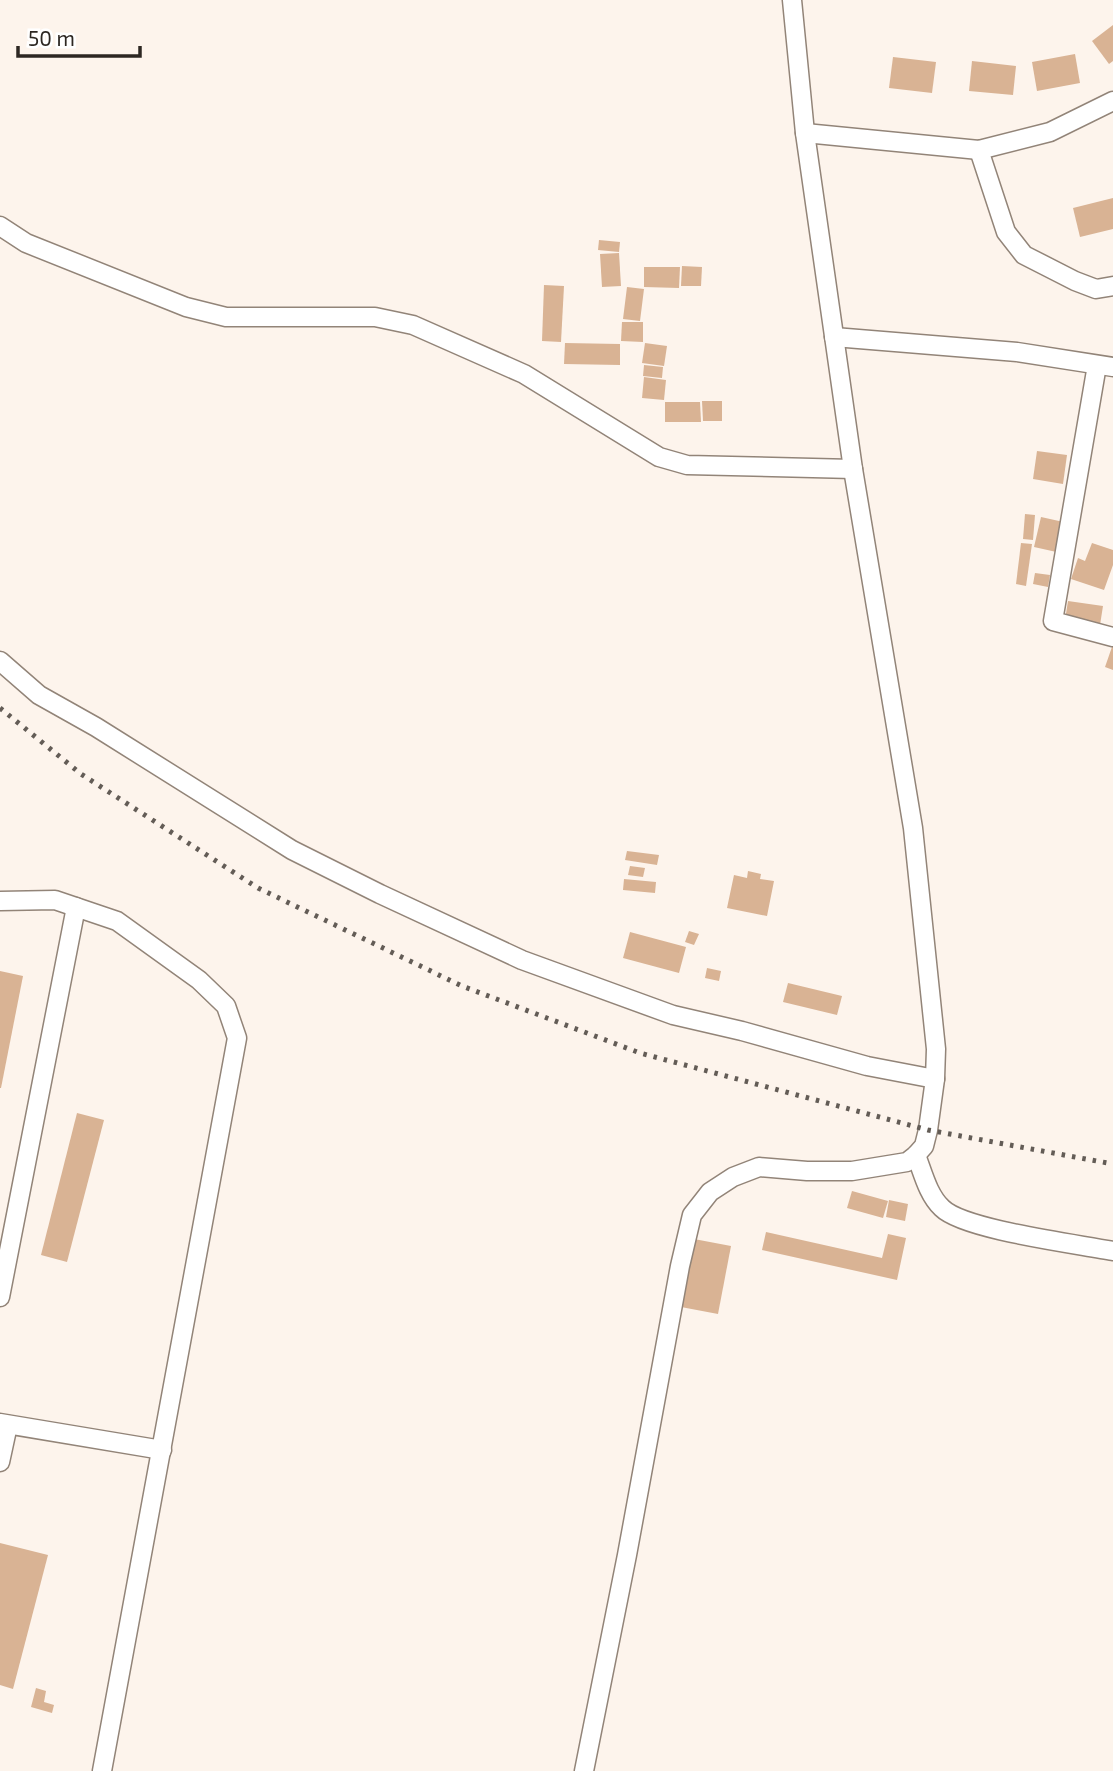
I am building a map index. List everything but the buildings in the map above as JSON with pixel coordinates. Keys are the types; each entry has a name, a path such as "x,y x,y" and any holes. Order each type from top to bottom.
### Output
{"street":[{"path":"584,1771 692,1215 710,1192 733,1177 759,1167 852,1171 907,1162 924,1146 935,1079 936,1049 913,828 853,469 804,133 792,0"},
{"path":"804,133 979,150 1050,132 1113,101"},
{"path":"979,150 1006,232 1024,255 1096,289 1113,286"},
{"path":"0,226 26,243 186,307 226,317 375,317 414,325 524,374 659,457 687,465 853,469"},
{"path":"834,337 1017,352 1105,366 1053,621 1113,636"},
{"path":"0,662 39,695 96,727 292,850 522,960 673,1015 867,1066 935,1079"},
{"path":"0,901 55,900 117,921 199,980 226,1006 237,1038 102,1771"},
{"path":"0,1297 76,907"},
{"path":"916,1155 929,1190 942,1209 962,1220 1113,1251"},
{"path":"0,1462 4,1424 162,1450"}],"railway":[{"path":"0,708 81,774 258,888 462,986 640,1053 928,1130 1113,1164"}]}
